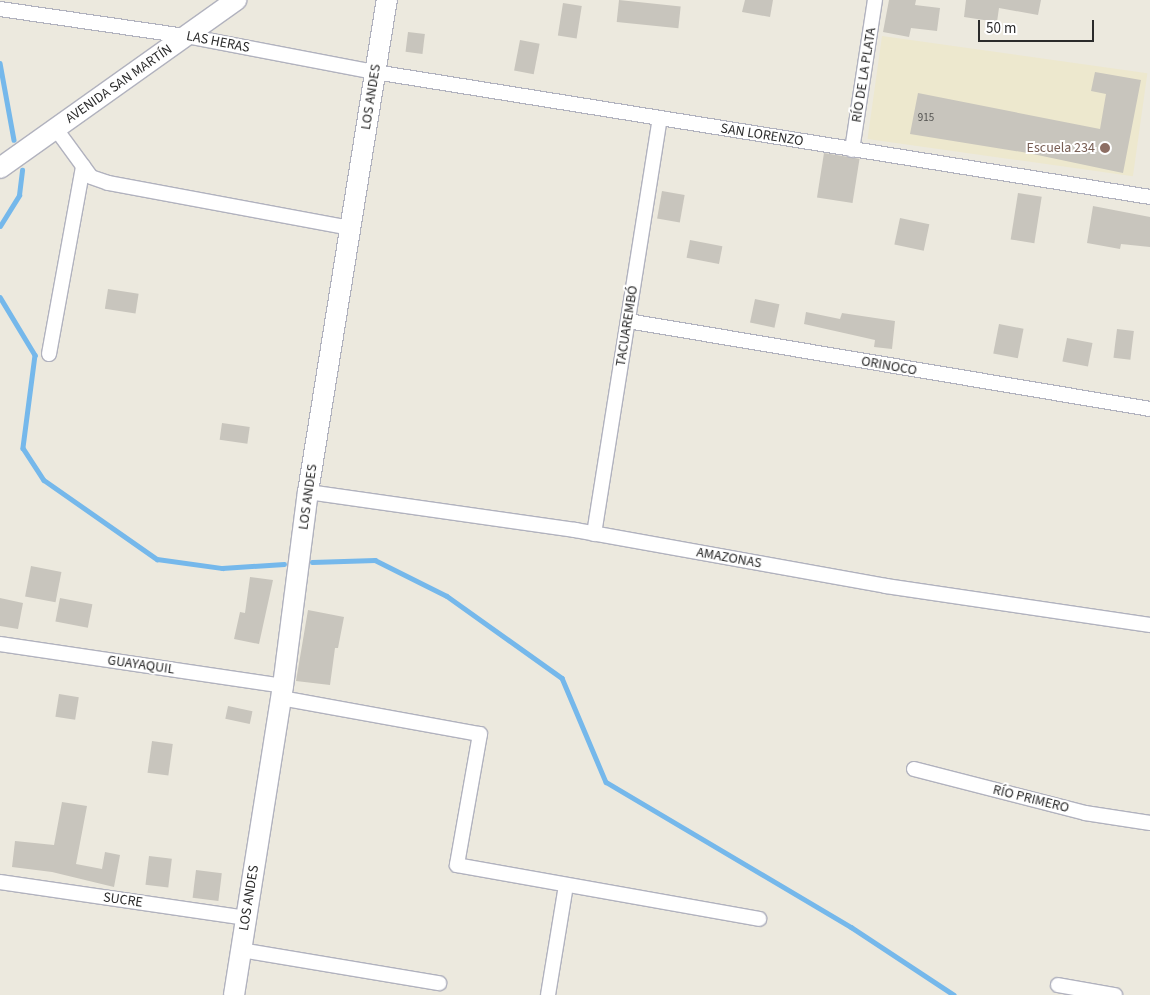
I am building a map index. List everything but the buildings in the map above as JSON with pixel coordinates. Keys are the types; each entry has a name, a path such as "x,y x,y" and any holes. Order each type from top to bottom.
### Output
{"main road":[{"name":"AVENIDA SAN MARTÍN","path":"0,168 236,0"},
{"name":"LOS ANDES","path":"234,995 282,692 308,492 387,0"}],"street":[{"name":"RÍO DE LA PLATA","path":"852,150 875,0"},
{"name":"LAS HERAS","path":"0,9 186,36 375,72"},
{"name":"SAN LORENZO","path":"375,72 1150,197"},
{"name":"TACUAREMBÓ","path":"594,534 660,118"},
{"path":"56,129 91,177 108,183 351,228"},
{"path":"49,354 83,166"},
{"name":"ORINOCO","path":"628,321 1150,409"},
{"name":"AMAZONAS","path":"308,492 594,534 886,586 1150,625"},
{"name":"GUAYAQUIL","path":"0,644 282,692 480,734 457,865 566,885"},
{"name":"RÍO PRIMERO","path":"914,769 1085,813 1150,823"},
{"name":"SUCRE","path":"0,882 246,918"},
{"path":"548,995 566,885 759,919"},
{"path":"241,950 438,983"},
{"path":"1058,984 1114,995"}],"shaded area":[{"path":"882,36 1147,73 1133,176 868,139"}],"waterway":[{"path":"0,63 14,140"},
{"path":"0,226 19,195 22,170"},
{"path":"0,297 35,355 23,448 44,480 157,559 222,568 284,564"},
{"path":"312,562 375,560 447,596 562,678 606,782 851,927 954,995"}],"place":[{"name":"Escuela 234","path":"1105,148"}]}
